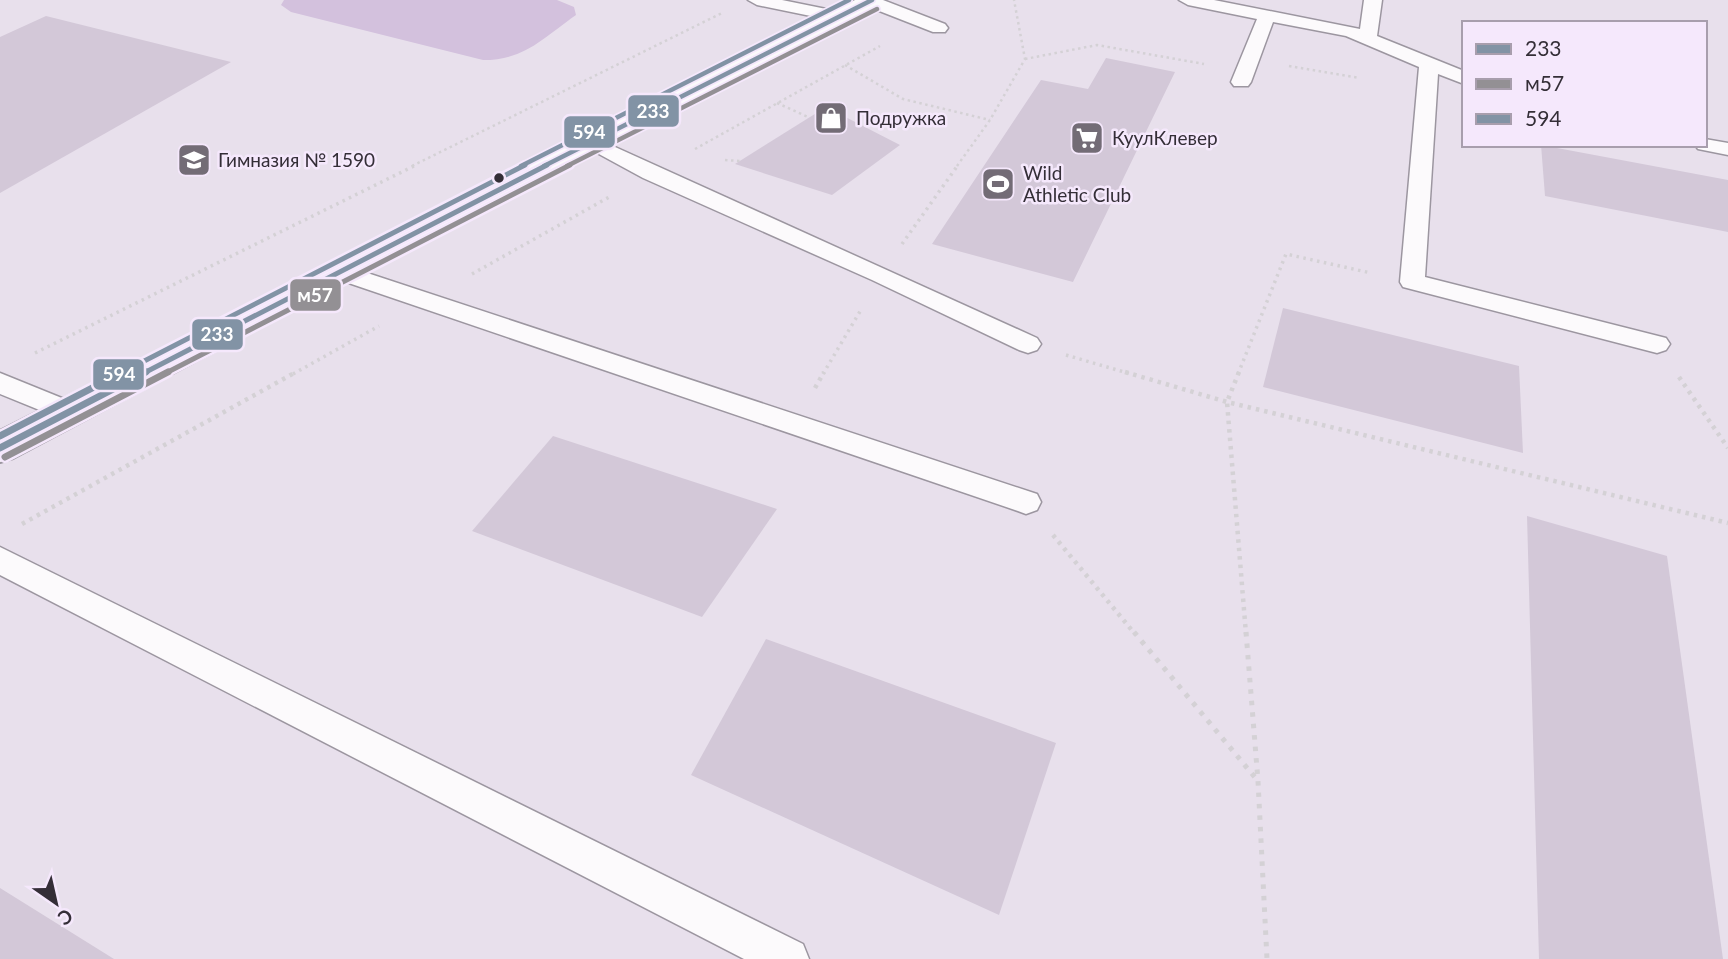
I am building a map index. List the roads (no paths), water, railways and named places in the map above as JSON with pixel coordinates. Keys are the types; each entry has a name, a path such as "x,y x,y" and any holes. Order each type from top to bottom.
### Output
{"street":[{"path":"0,448 871,1"}],"lane":[{"path":"757,0 840,17"},
{"path":"1188,0 1368,37 1462,77"},
{"path":"1368,37 1373,0"},
{"path":"871,1 932,25"},
{"path":"1241,82 1267,15"},
{"path":"1429,64 1412,282 1657,344"},
{"path":"593,143 651,173 881,275 1028,344"},
{"path":"1707,145 1728,149"},
{"path":"340,272 1026,502"},
{"path":"0,383 69,412"},
{"path":"6,545 788,959"}],"place":[{"name":"Подружка","path":"831,118"},
{"name":"КуулКлевер","path":"1087,138"},
{"name":"Гимназия № 1590","path":"194,160"},
{"name":"Wild Athletic Club","path":"998,184"}]}
